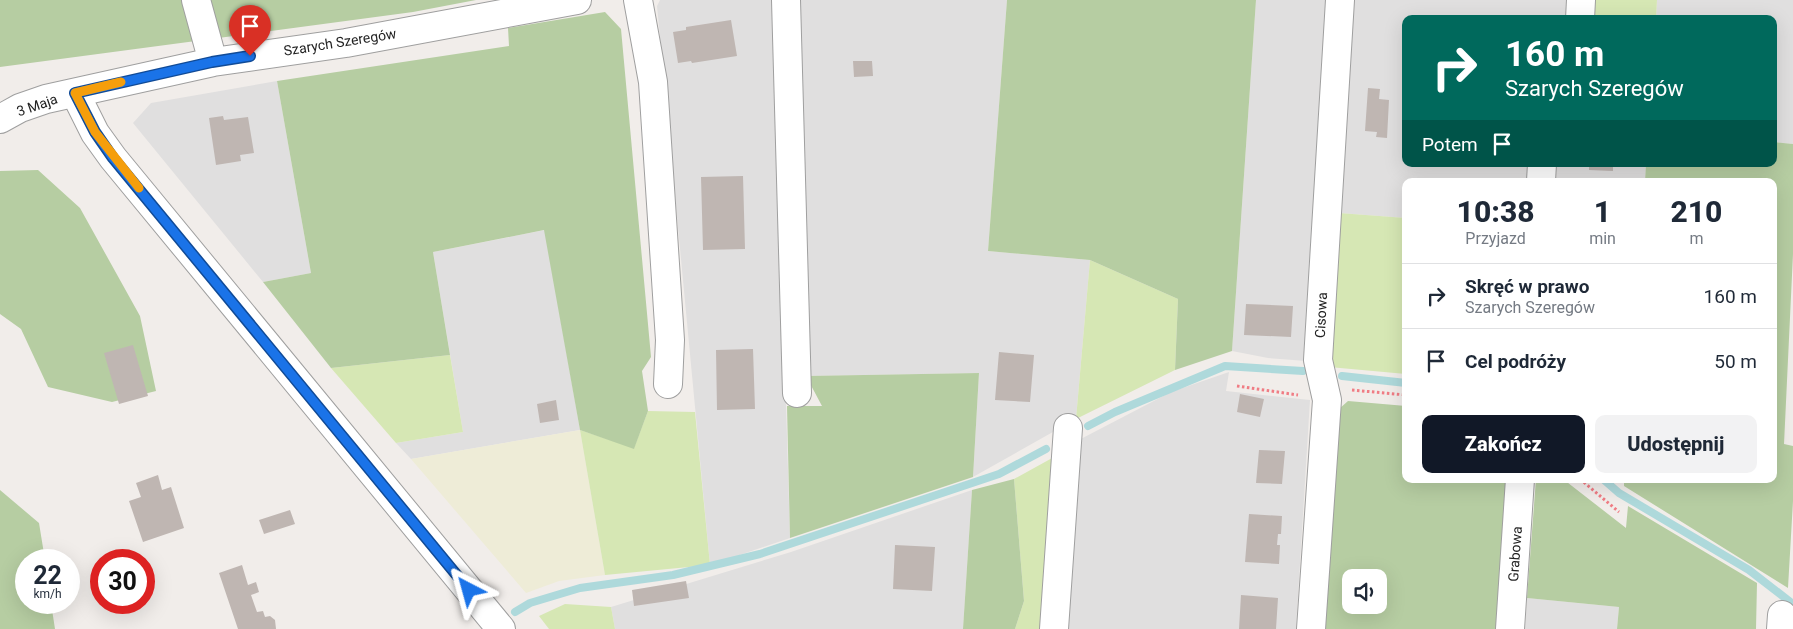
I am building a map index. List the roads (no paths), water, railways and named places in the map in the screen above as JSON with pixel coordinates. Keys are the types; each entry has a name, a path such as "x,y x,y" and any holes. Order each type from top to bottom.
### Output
{"street":[{"path":"196,0 212,62"},
{"name":"Szarych Szeregów","path":"75,93 212,62 346,43 577,0"},
{"path":"638,0 653,82 670,340 668,384"},
{"path":"786,0 797,393"},
{"name":"Cisowa","path":"1311,629 1328,400 1318,360 1340,0"},
{"path":"1580,15 1581,0"},
{"path":"75,93 92,126 113,158 501,629"},
{"name":"3 Maja","path":"0,120 28,105 75,93"},
{"path":"1054,629 1068,428"},
{"name":"Grabowa","path":"1510,629 1520,483"}],"waterway":[{"path":"1088,426 1115,412 1225,366 1303,371"},
{"path":"1342,376 1402,383"},
{"path":"515,612 530,603 580,588 673,575 760,554 999,474 1046,449"},
{"path":"1608,483 1619,493 1749,570 1793,604"}]}
